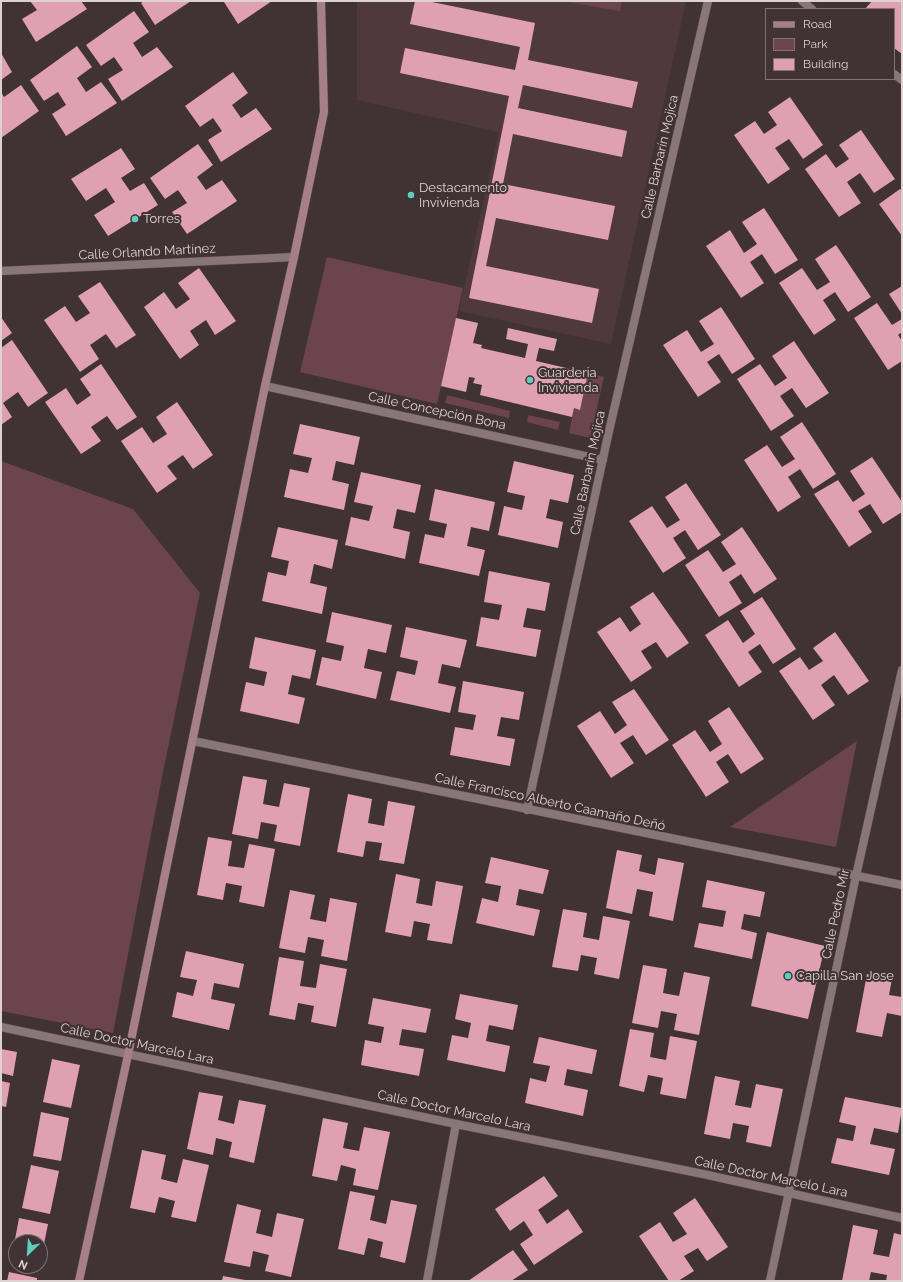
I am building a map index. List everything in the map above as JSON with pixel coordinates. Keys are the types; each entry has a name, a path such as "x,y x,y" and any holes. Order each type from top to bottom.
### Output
{"street":[{"path":"79,1281 128,1055 265,386 324,112 321,1"},
{"name":"Calle Barbarín Mojica","path":"527,810 603,460 708,1"},
{"path":"802,1 811,8"},
{"name":"Calle Orlando Martínez","path":"1,271 294,257"},
{"name":"Calle Concepción Bona","path":"265,386 603,460"},
{"name":"Calle Pedro Mir","path":"770,1281 856,876 902,670"},
{"name":"Calle Francisco Alberto Caamaño Deñó","path":"192,741 902,885"},
{"name":"Calle Doctor Marcelo Lara","path":"1,1027 456,1124 789,1192 902,1218"},
{"path":"427,1281 456,1124"}],"shaded area":[{"path":"357,1 686,1 611,344 459,311 499,132 357,100"}],"green space":[{"path":"568,1 622,1 620,11"},
{"path":"327,257 463,288 437,404 300,372"},
{"path":"588,373 604,377 590,438 569,433 574,408 580,409"},
{"path":"447,395 510,411 509,418 445,403"},
{"path":"528,415 560,422 558,430 527,422"},
{"path":"1,461 133,509 200,593 162,777 113,1033 1,1011"},
{"path":"857,741 836,847 730,827"}],"building":[{"path":"30,1 81,1 87,9 36,42 22,19 37,10"},
{"path":"144,1 191,1 155,25 141,3"},
{"path":"272,1 238,24 224,2"},
{"path":"415,1 427,1 535,23 528,60 638,82 632,108 523,85 518,108 627,131 622,157 513,134 503,184 615,206 608,240 496,218 486,266 599,289 592,323 469,298 509,96 400,73 405,48 515,70 520,47 410,24"},
{"path":"872,1 902,1 902,54 895,49 895,8 866,8"},
{"path":"134,11 149,32 133,43 142,57 157,47 173,67 122,101 108,79 123,70 114,57 101,66 86,45"},
{"path":"77,46 92,67 77,78 86,92 101,82 117,103 66,136 52,114 66,105 58,92 44,101 30,80"},
{"path":"1,53 12,72 1,80"},
{"path":"233,72 248,93 232,105 241,118 256,108 272,129 221,162 208,140 222,131 213,118 200,127 185,106"},
{"path":"21,85 39,111 1,138 1,92 4,97"},
{"path":"790,97 823,145 803,159 789,139 775,148 790,169 768,184 734,135 755,121 764,134 777,125 768,112"},
{"path":"861,130 895,179 874,193 860,173 847,182 861,203 839,217 805,169 826,154 836,168 849,159 839,145"},
{"path":"198,144 213,165 197,177 206,190 222,180 237,201 187,234 172,212 187,203 178,190 165,199 150,178"},
{"path":"121,148 135,169 121,178 130,191 144,183 158,205 108,236 94,215 115,202 106,188 86,201 71,179"},
{"path":"900,189 902,191 902,236 879,204"},
{"path":"764,208 798,260 775,274 762,254 750,262 764,283 741,298 706,246 730,230 744,253 757,244 742,222"},
{"path":"836,245 871,297 848,312 835,292 823,300 836,320 814,335 779,283 802,268 817,290 830,282 815,259"},
{"path":"199,268 236,321 215,335 206,320 190,331 199,345 180,359 144,307 164,292 176,309 190,299 178,283"},
{"path":"100,282 136,335 116,348 106,334 90,345 99,359 80,372 44,320 65,306 76,322 90,313 78,296"},
{"path":"902,286 902,314 889,294"},
{"path":"877,303 892,325 902,319 902,332 898,335 902,341 902,361 888,370 854,318"},
{"path":"721,307 755,359 732,374 719,354 707,362 721,382 698,397 663,345 687,330 701,352 714,344 699,321"},
{"path":"1,317 12,333 1,341"},
{"name":"Guarderia Invivienda","path":"456,318 478,323 473,343 482,345 481,348 525,358 528,344 506,339 508,328 557,339 554,351 539,348 536,361 588,373 580,410 574,408 572,417 480,395 482,385 473,383 475,378 469,377 466,392 441,386"},
{"path":"12,340 48,393 28,407 18,392 3,403 12,417 1,425 1,348"},
{"path":"794,341 829,393 806,408 792,388 780,396 794,416 771,431 737,379 760,364 775,386 787,378 772,356"},
{"path":"101,364 137,417 117,430 107,416 91,427 101,441 81,454 45,402 66,388 77,405 91,395 80,379"},
{"path":"177,402 213,455 193,469 183,455 167,466 177,479 157,493 121,441 142,427 153,443 167,434 156,417"},
{"path":"802,422 836,474 813,489 800,469 788,477 801,497 778,512 744,460 767,445 782,467 795,459 780,437"},
{"path":"300,424 360,437 354,465 336,461 332,480 349,484 344,510 284,497 290,469 308,473 312,458 293,454"},
{"path":"872,457 902,502 902,512 883,524 870,504 858,511 872,532 849,547 814,494 838,480 853,502 865,494 850,471"},
{"path":"514,461 574,475 568,503 550,499 546,518 563,522 558,548 498,535 504,506 522,510 525,496 507,492"},
{"path":"361,472 421,485 415,513 397,509 393,528 410,532 405,559 345,545 351,517 369,521 373,506 354,502"},
{"path":"686,483 721,535 698,550 685,530 673,538 686,558 663,573 629,521 652,506 667,528 680,520 665,497"},
{"path":"435,489 495,502 489,531 471,527 467,546 485,550 479,576 419,563 425,534 444,538 447,524 429,520"},
{"path":"278,527 338,540 332,569 314,564 310,583 327,587 322,614 262,601 268,572 286,576 289,561 271,557"},
{"path":"742,527 777,579 754,594 741,574 729,582 742,603 719,617 685,565 708,550 723,572 736,564 721,542"},
{"path":"489,571 550,583 545,611 527,608 523,627 541,630 536,657 476,646 481,617 499,620 502,605 484,602"},
{"path":"653,592 689,643 667,658 656,642 641,651 652,668 631,682 597,632 620,617 630,632 641,624 630,607"},
{"path":"762,597 796,649 773,664 760,644 748,652 762,672 739,687 705,635 728,620 743,643 755,634 740,611"},
{"path":"332,612 392,625 386,653 368,649 364,668 382,672 376,699 316,685 322,657 341,661 344,646 326,642"},
{"path":"406,627 467,640 460,668 442,664 438,683 456,687 450,713 390,700 397,671 415,675 418,661 400,657"},
{"path":"835,632 869,681 848,695 834,675 821,685 835,705 813,720 779,671 800,657 809,670 823,661 813,648"},
{"path":"255,637 316,650 310,679 292,675 288,694 305,698 299,724 240,711 246,682 264,686 267,672 249,668"},
{"path":"463,681 524,692 519,720 501,717 497,736 515,739 510,766 450,755 455,727 473,730 476,715 458,712"},
{"path":"634,689 669,740 646,755 633,735 620,743 634,763 611,778 577,726 600,711 615,734 627,725 612,702"},
{"path":"729,707 764,759 741,774 728,754 716,762 729,782 706,797 672,745 695,730 710,752 722,744 708,721"},
{"path":"243,776 267,780 263,804 279,807 284,783 310,788 300,846 274,841 277,825 261,822 258,839 232,834"},
{"path":"348,794 372,799 368,823 384,826 388,801 415,806 404,864 379,860 382,843 366,841 363,857 337,852"},
{"path":"208,837 232,841 228,866 244,868 249,844 275,849 264,907 239,902 242,886 226,883 223,900 197,895"},
{"path":"617,850 642,855 639,871 655,875 658,858 684,863 673,921 649,916 653,892 637,889 632,914 606,908"},
{"path":"491,857 549,870 543,894 519,889 516,905 540,910 534,936 476,923 482,898 498,902 501,886 485,883"},
{"path":"396,874 420,879 416,903 432,906 436,881 463,886 452,944 427,940 430,924 414,921 411,937 385,932"},
{"path":"707,880 765,892 760,917 744,914 741,929 757,933 752,959 694,947 699,923 723,927 726,911 702,907"},
{"path":"290,890 315,895 310,919 326,922 330,898 357,903 347,961 321,956 324,940 308,937 305,953 279,948"},
{"path":"563,909 587,913 583,937 599,940 603,916 630,921 619,979 594,974 597,958 581,955 578,971 552,967"},
{"name":"Capilla San Jose","path":"767,932 825,946 808,1019 751,1006"},
{"path":"186,951 244,964 239,988 214,983 211,999 235,1004 229,1030 172,1017 177,992 193,996 197,980 180,977"},
{"path":"279,957 304,961 300,986 316,988 320,964 347,969 336,1027 311,1022 314,1006 298,1003 295,1020 269,1015"},
{"path":"643,965 667,969 663,993 679,996 684,972 710,977 699,1035 674,1030 677,1014 661,1011 658,1028 632,1023"},
{"path":"867,974 892,979 889,995 902,997 902,1016 887,1013 882,1037 856,1032"},
{"path":"460,994 518,1005 513,1030 489,1025 486,1041 510,1046 505,1072 447,1060 452,1035 468,1038 471,1023 455,1019"},
{"path":"373,998 431,1009 426,1033 402,1029 399,1045 424,1049 419,1076 361,1065 365,1040 381,1043 384,1027 368,1024"},
{"path":"630,1029 654,1033 650,1057 666,1060 670,1036 697,1041 686,1099 660,1094 663,1078 648,1075 644,1092 619,1086"},
{"path":"539,1037 597,1050 592,1074 567,1069 564,1085 588,1090 583,1116 525,1103 530,1078 546,1082 550,1066 533,1063"},
{"path":"1,1049 17,1052 13,1076 1,1073"},
{"path":"52,1059 80,1065 71,1108 43,1102"},
{"path":"715,1076 740,1081 735,1105 751,1108 756,1084 783,1089 771,1147 746,1142 749,1126 733,1123 730,1139 704,1134"},
{"path":"1,1081 10,1083 6,1107 1,1106"},
{"path":"199,1092 223,1096 218,1120 234,1124 239,1100 266,1105 254,1163 229,1157 232,1142 216,1138 213,1155 187,1149"},
{"path":"845,1097 902,1108 898,1133 874,1128 870,1144 895,1149 889,1175 831,1163 837,1138 853,1141 856,1126 839,1122"},
{"path":"41,1112 69,1118 61,1161 33,1156"},
{"path":"323,1118 348,1123 343,1148 359,1151 364,1127 390,1132 378,1190 353,1185 356,1169 341,1165 337,1181 312,1176"},
{"path":"142,1150 166,1155 161,1179 177,1183 183,1159 209,1165 196,1222 171,1217 175,1201 159,1197 155,1213 130,1208"},
{"path":"31,1165 59,1171 50,1214 22,1208"},
{"path":"544,1176 558,1196 538,1210 547,1224 568,1209 583,1232 534,1265 520,1244 533,1235 524,1221 510,1231 495,1209"},
{"path":"350,1191 375,1196 370,1220 386,1224 391,1200 417,1205 405,1263 380,1257 383,1242 368,1238 364,1255 338,1249"},
{"path":"695,1198 728,1247 707,1261 698,1248 684,1256 694,1271 678,1281 669,1281 639,1236 660,1222 673,1242 687,1234 673,1213"},
{"path":"237,1204 261,1210 256,1233 272,1237 277,1213 304,1219 291,1277 265,1271 269,1255 253,1251 250,1267 224,1262"},
{"path":"19,1218 48,1224 46,1234 16,1234"},
{"path":"853,1225 878,1230 873,1254 889,1257 894,1233 902,1235 902,1281 886,1281 887,1275 871,1272 869,1281 842,1281"},
{"path":"513,1250 528,1270 511,1281 468,1281"},
{"path":"9,1274 18,1274 37,1278 37,1281 7,1281"},
{"path":"223,1276 245,1280 245,1281 222,1281"}],"place":[{"name":"Destacamento Invivienda","path":"411,195"},
{"name":"Torres","path":"135,219"},
{"name":"Guarderia Invivienda","path":"530,380"},
{"name":"Capilla San Jose","path":"788,976"}]}
